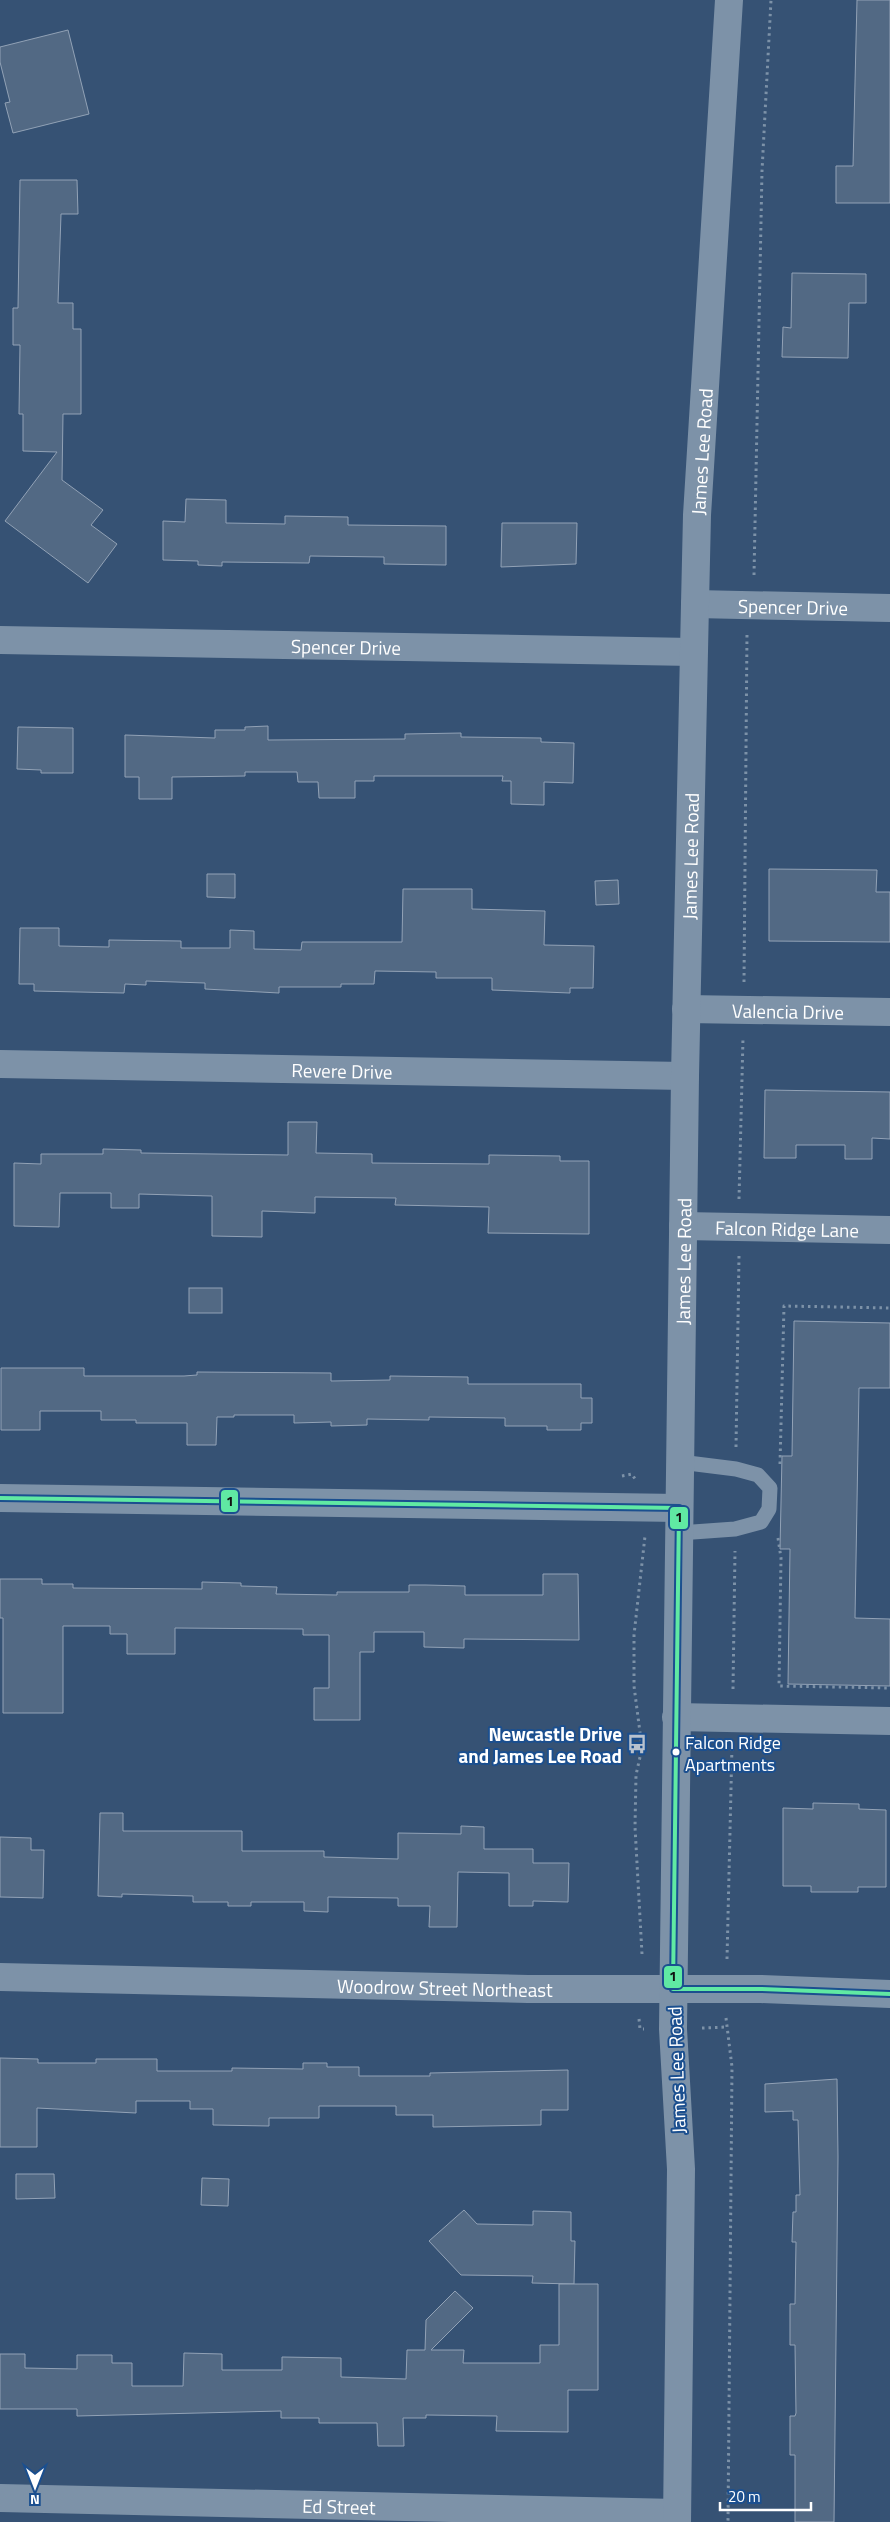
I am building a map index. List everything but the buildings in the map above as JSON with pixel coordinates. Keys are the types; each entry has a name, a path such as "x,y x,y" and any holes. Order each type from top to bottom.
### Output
{"street":[{"name":"James Lee Road","path":"677,2518 681,2168 673,2051 673,1988 686,1009 693,652 698,505 729,0"},
{"name":"Spencer Drive","path":"695,604 890,608"},
{"name":"Spencer Drive","path":"0,640 693,652"},
{"name":"Valencia Drive","path":"686,1009 890,1012"},
{"name":"Revere Drive","path":"0,1064 685,1076"},
{"name":"Falcon Ridge Lane","path":"683,1226 890,1230"},
{"path":"0,1498 649,1507 679,1520"},
{"path":"676,1717 890,1721"},
{"name":"Woodrow Street Northeast","path":"0,1977 518,1989 726,1988 890,1994"},
{"name":"Ed Street","path":"0,2498 677,2518"}],"lane":[{"path":"679,1520 735,1529 761,1522 769,1508 770,1488 758,1475 736,1469 680,1462"}],"path":[{"path":"736,1469 748,625 754,605 762,171 770,0"},
{"path":"780,1473 784,1306 890,1308"},
{"path":"614,1477 632,1474 649,1507 634,1635 634,1686 642,1748 636,1775 635,1827 642,1954"},
{"path":"778,1528 781,1558 779,1686 890,1688"},
{"path":"728,2522 732,2067 726,2022 726,1988 733,1718 735,1529"}],"transit line":[{"name":"1","path":"0,1498 679,1508 673,1989 761,1989 890,1994"}],"place":[{"name":"Newcastle Drive and James Lee Road","path":"637,1744"},
{"name":"Falcon Ridge Apartments","path":"676,1752"}]}
